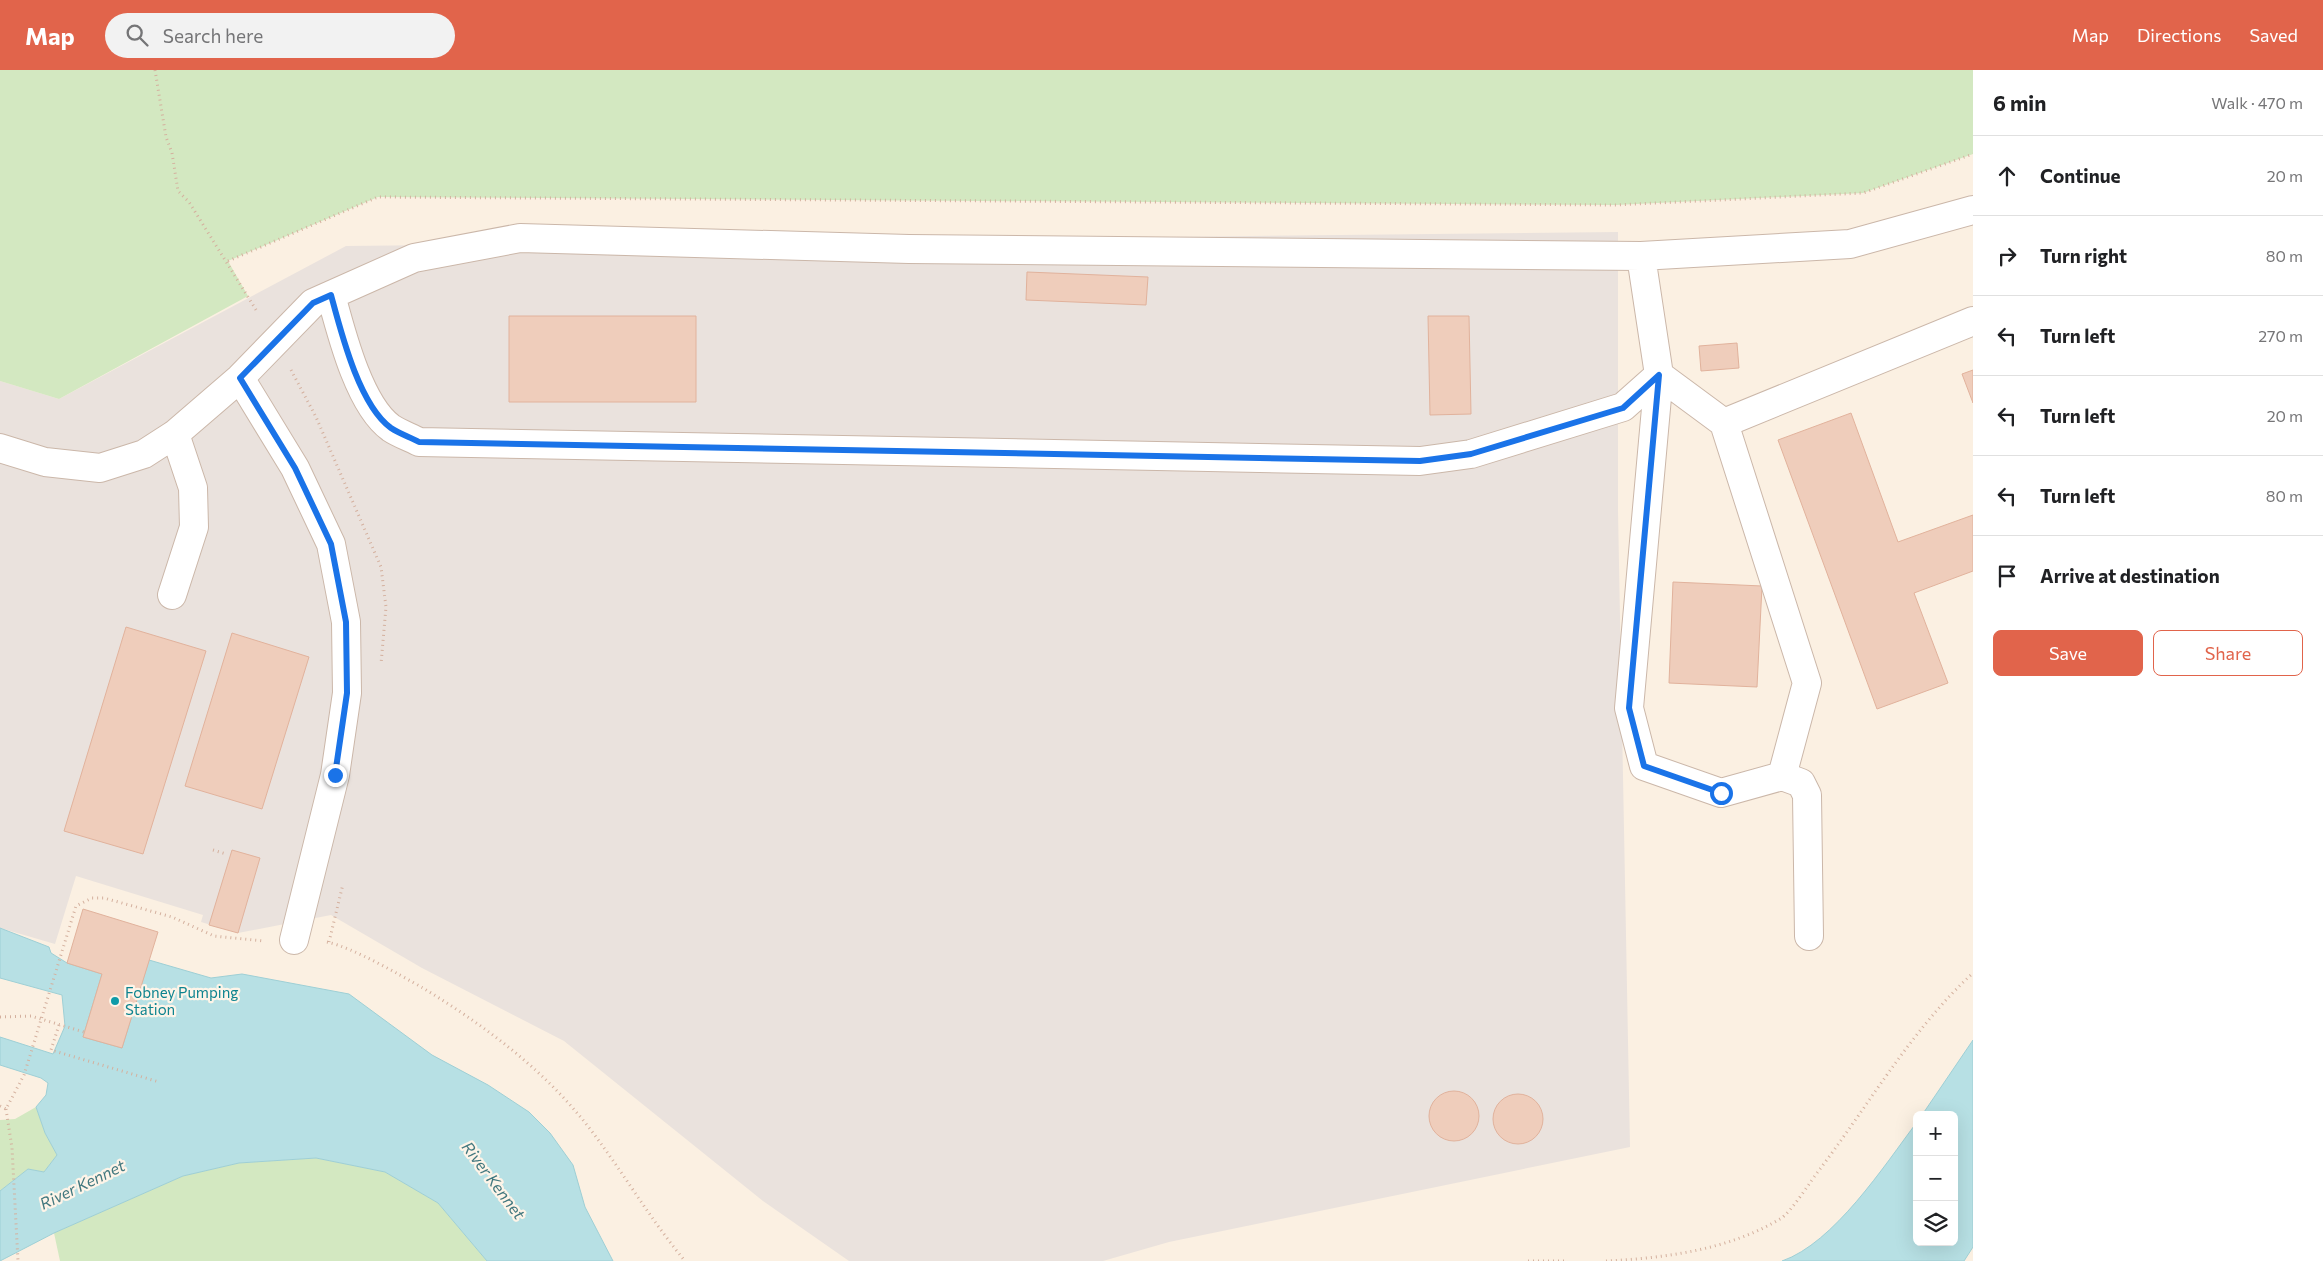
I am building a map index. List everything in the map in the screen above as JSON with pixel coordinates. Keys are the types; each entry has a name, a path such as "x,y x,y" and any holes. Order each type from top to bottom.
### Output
{"lane":[{"path":"0,448 45,462 100,468 144,454 175,434 240,378 313,303 414,258 520,238 910,248 1641,256 1850,244 1973,210"},
{"path":"1641,256 1659,375 1629,708 1644,766 1721,793 1782,776 1801,783 1807,795 1809,936"},
{"path":"331,295 344,343 370,404 390,427 419,442 1420,461 1471,454 1623,408 1659,375"},
{"path":"1724,423 1973,321"},
{"path":"1659,375 1724,423 1807,683 1782,776"},
{"path":"240,378 295,468 331,544 346,622 347,693 335,775 294,940"},
{"path":"172,595 194,527 193,488 175,434"}],"path":[{"path":"155,70 166,138 172,153 178,191 189,202 228,261 276,343 316,417 381,567"},
{"path":"228,261 378,196 1616,205 1863,193 1973,154"},
{"path":"213,850 226,854"},
{"path":"18,1261 12,1148 6,1109 24,1075 76,906 92,898 133,905 164,914 214,936 264,942 294,940 330,942 402,976 466,1015 531,1064 589,1128 663,1234 686,1261"},
{"path":"1606,1261 1660,1258 1738,1240 1782,1218 1854,1124 1914,1037 1956,989 1973,973"},
{"path":"0,1017 31,1016 84,1032"},
{"path":"59,1024 51,1050 159,1082"},
{"path":"0,1106 6,1109"},
{"path":"1528,1261 1568,1261"}],"shaded area":[{"path":"1618,232 1618,511 1630,1147 1169,1242 1103,1261 849,1261 763,1201 564,1041 422,968 331,915 238,933 201,922 203,915 76,876 55,944 0,928 0,381 59,399 346,246"}],"green space":[{"path":"0,70 1973,70 1973,154 1863,193 1616,205 378,197 228,261 248,296 59,399 0,381"},
{"path":"36,1107 45,1133 57,1155 44,1172 28,1169 0,1191 0,1120 15,1119"},
{"path":"316,1158 385,1172 438,1203 487,1261 60,1261 54,1233 183,1176 239,1163"}],"water":[{"name":"River Kennet","path":"0,928 49,947 51,953 67,963 102,974 83,1037 122,1048 149,960 211,978 242,974 349,994 432,1055 488,1085 529,1112 550,1133 573,1165 585,1207 613,1261 487,1261 438,1203 385,1172 316,1158 239,1163 183,1176 54,1233 0,1261 0,1191 28,1169 44,1172 57,1155 45,1133 36,1107 46,1095 48,1083 41,1078 0,1065 0,1037 53,1054 65,1026 62,995 0,978"},
{"path":"1973,1040 1973,1247 1964,1261 1782,1261 1801,1252 1839,1221 1873,1181 1913,1127 1913,1246 1958,1246 1958,1111 1925,1111"}],"building":[{"path":"1027,272 1148,277 1146,305 1026,300"},
{"path":"509,316 696,316 696,402 509,402"},
{"path":"1428,316 1469,316 1471,414 1430,415"},
{"path":"1737,343 1739,368 1701,371 1699,346"},
{"path":"1973,370 1973,403 1962,374"},
{"path":"1851,413 1898,542 1973,515 1973,571 1914,593 1948,683 1877,709 1778,440"},
{"path":"1673,582 1762,586 1757,687 1669,683"},
{"path":"126,627 206,651 143,854 64,831"},
{"path":"232,633 309,657 262,809 185,786"},
{"path":"232,850 260,858 238,933 209,925"},
{"name":"Fobney Pumping Station","path":"83,909 158,932 122,1048 83,1037 102,974 67,963"},
{"path":"1449,1091 1459,1091 1472,1098 1479,1111 1479,1121 1472,1134 1459,1141 1449,1141 1440,1137 1433,1130 1429,1121 1429,1111 1433,1102 1440,1095"},
{"path":"1513,1094 1523,1094 1536,1101 1543,1114 1543,1124 1536,1137 1523,1144 1513,1144 1504,1140 1497,1133 1493,1124 1493,1114 1497,1105 1504,1098"}],"place":[{"name":"Fobney Pumping Station","path":"115,1001"}],"route":[{"path":"335,775 347,693 346,622 331,544 295,468 240,378 313,303 331,295 344,343 370,404 390,427 419,442 1420,461 1471,454 1623,408 1659,375 1629,708 1644,766 1721,793"}]}
